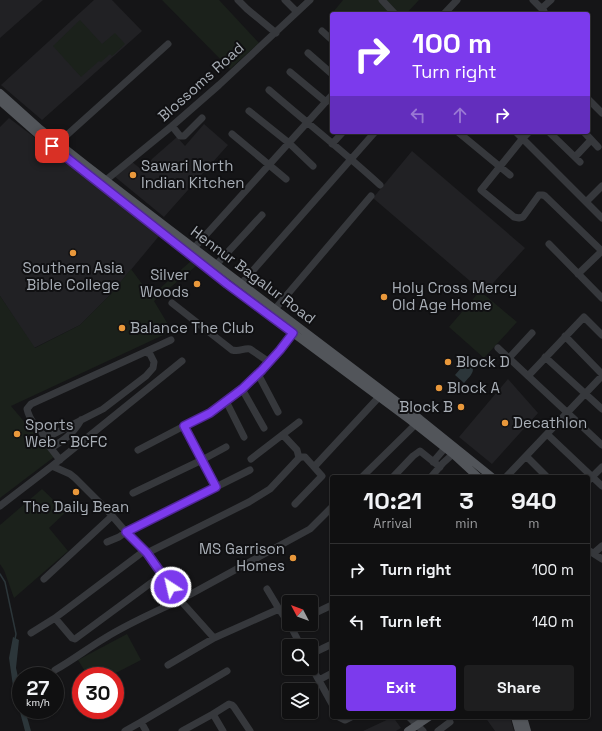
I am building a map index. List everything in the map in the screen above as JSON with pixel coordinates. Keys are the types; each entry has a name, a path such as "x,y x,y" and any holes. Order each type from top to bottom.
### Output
{"main road":[{"name":"Hennur Bagalur Road","path":"0,93 90,172 227,284 410,420 418,422 476,475"},
{"name":"Hennur Bagalur Road","path":"0,101 41,137 90,172 106,180 418,422 489,475"},
{"path":"408,731 420,728 427,719"},
{"path":"516,719 519,731"},
{"path":"524,719 527,731"}],"street":[{"path":"238,0 276,32"},
{"path":"285,0 297,12"},
{"name":"Blossoms Road","path":"106,180 219,85 310,0"},
{"path":"382,0 393,12"},
{"path":"446,12 457,0"},
{"path":"533,0 543,11 551,0"},
{"path":"322,31 330,38"},
{"path":"58,143 168,44"},
{"path":"308,53 330,72"},
{"path":"290,72 326,102"},
{"path":"270,90 380,185"},
{"path":"194,248 330,97"},
{"path":"590,101 602,113"},
{"path":"249,111 289,143 313,166"},
{"path":"172,126 180,136 184,136 202,118"},
{"path":"232,134 286,179"},
{"path":"332,144 341,134"},
{"path":"241,284 373,134"},
{"path":"460,134 510,175"},
{"path":"518,134 602,218"},
{"path":"528,134 481,190 514,217 519,218 523,217 539,195 546,196 602,251 578,274"},
{"path":"551,134 577,159 591,140"},
{"path":"586,134 598,147"},
{"path":"586,202 602,186"},
{"path":"275,310 371,196"},
{"path":"216,265 262,214"},
{"path":"549,244 602,298"},
{"path":"172,303 232,350 236,351 248,348 269,362"},
{"path":"528,376 584,317 602,335"},
{"path":"138,450 210,413 224,404 258,374 293,333"},
{"path":"509,358 532,334"},
{"path":"508,475 586,394 602,375 565,336"},
{"path":"145,352 150,354 154,362 153,368 146,376 103,409 52,435 44,436 28,414 27,409 31,404 171,340"},
{"path":"498,348 602,445"},
{"path":"546,357 602,409"},
{"path":"0,506 60,460 182,361"},
{"path":"258,374 278,412"},
{"path":"242,389 264,428"},
{"path":"314,467 379,397"},
{"path":"226,401 244,437"},
{"path":"103,409 110,419"},
{"path":"51,448 63,441 76,429 82,420"},
{"path":"251,459 298,422"},
{"path":"364,475 418,422"},
{"path":"184,426 216,487"},
{"path":"547,434 586,475"},
{"path":"283,435 297,450 300,458"},
{"path":"46,442 60,460"},
{"path":"133,492 202,460 226,447"},
{"path":"433,462 445,448"},
{"path":"395,475 413,456 420,451 440,467"},
{"path":"433,475 453,454"},
{"path":"526,456 545,475"},
{"path":"31,633 146,552 249,502 270,489 300,458 305,457 322,476 295,504"},
{"path":"52,466 70,474 75,478 146,552 180,600 214,638"},
{"path":"602,467 590,479 602,486"},
{"path":"107,542 250,470"},
{"path":"61,667 104,638 180,600 310,529 330,509"},
{"path":"44,579 112,516"},
{"path":"602,546 591,552 602,559"},
{"path":"54,618 72,638 75,639 162,574"},
{"path":"267,589 282,613"},
{"path":"318,612 330,606"},
{"path":"168,665 214,638 279,609"},
{"path":"318,651 330,645"},
{"path":"125,731 227,671"},
{"path":"319,680 330,674"},
{"path":"316,675 330,700"},
{"path":"182,731 194,728 229,704 234,707 250,731"},
{"path":"213,714 223,731"},
{"path":"411,719 420,728"},
{"path":"140,722 146,731"},
{"path":"438,731 450,722"}],"shaded area":[{"path":"0,0 43,0 0,38"},
{"path":"94,0 112,0 142,31 42,120 1,85"},
{"path":"162,0 219,0 259,43 230,69"},
{"path":"343,0 419,0 408,12 334,11"},
{"path":"80,20 102,44 115,33 125,44 112,56 110,54 101,62 99,61 81,77 53,46"},
{"name":"Southern Asia Bible College","path":"9,118 159,236 110,295 80,325 34,348 0,296 0,127"},
{"path":"204,124 228,145 164,217 114,176 131,161 142,170 177,137 185,146"},
{"path":"412,151 525,248 484,293 373,198"},
{"path":"191,261 196,266 154,301 172,331 11,406 54,457 0,498 0,296 35,348 80,325 110,295 131,269 151,296"},
{"path":"480,291 517,322 484,358 449,327"},
{"path":"467,365 473,368 473,371 464,383 455,375 461,368 463,369 464,366"},
{"path":"508,379 538,413 492,464 459,437"},
{"path":"42,489 66,512 49,528 68,551 14,598 4,570 0,564 0,525"},
{"path":"127,634 141,660 124,669 124,667 82,667 78,660"},
{"path":"13,637 19,640 16,667 12,667 12,679 9,658"},
{"path":"22,719 28,719 31,731 25,731"},
{"path":"389,719 394,719 401,728 396,731 363,731"},
{"path":"486,719 511,719 514,731 495,731"}],"waterway":[{"path":"0,574 5,582 16,634 15,639"}],"place":[{"name":"Sawari North Indian Kitchen","path":"133,175"},
{"name":"Southern Asia Bible College","path":"73,253"},
{"name":"Silver Woods","path":"197,284"},
{"name":"Holy Cross Mercy Old Age Home","path":"384,297"},
{"name":"Balance The Club","path":"122,328"},
{"name":"Block D","path":"448,362"},
{"name":"Block A","path":"439,388"},
{"name":"Block B","path":"461,407"},
{"name":"Decathlon","path":"505,423"},
{"name":"Sports Web - BCFC","path":"17,434"},
{"name":"The Daily Bean","path":"76,492"},
{"name":"MS Garrison Homes","path":"293,558"}],"route":[{"path":"52,146 227,284 293,333 262,370 242,389 210,413 184,426 216,487 126,532 147,553 171,587"}]}
